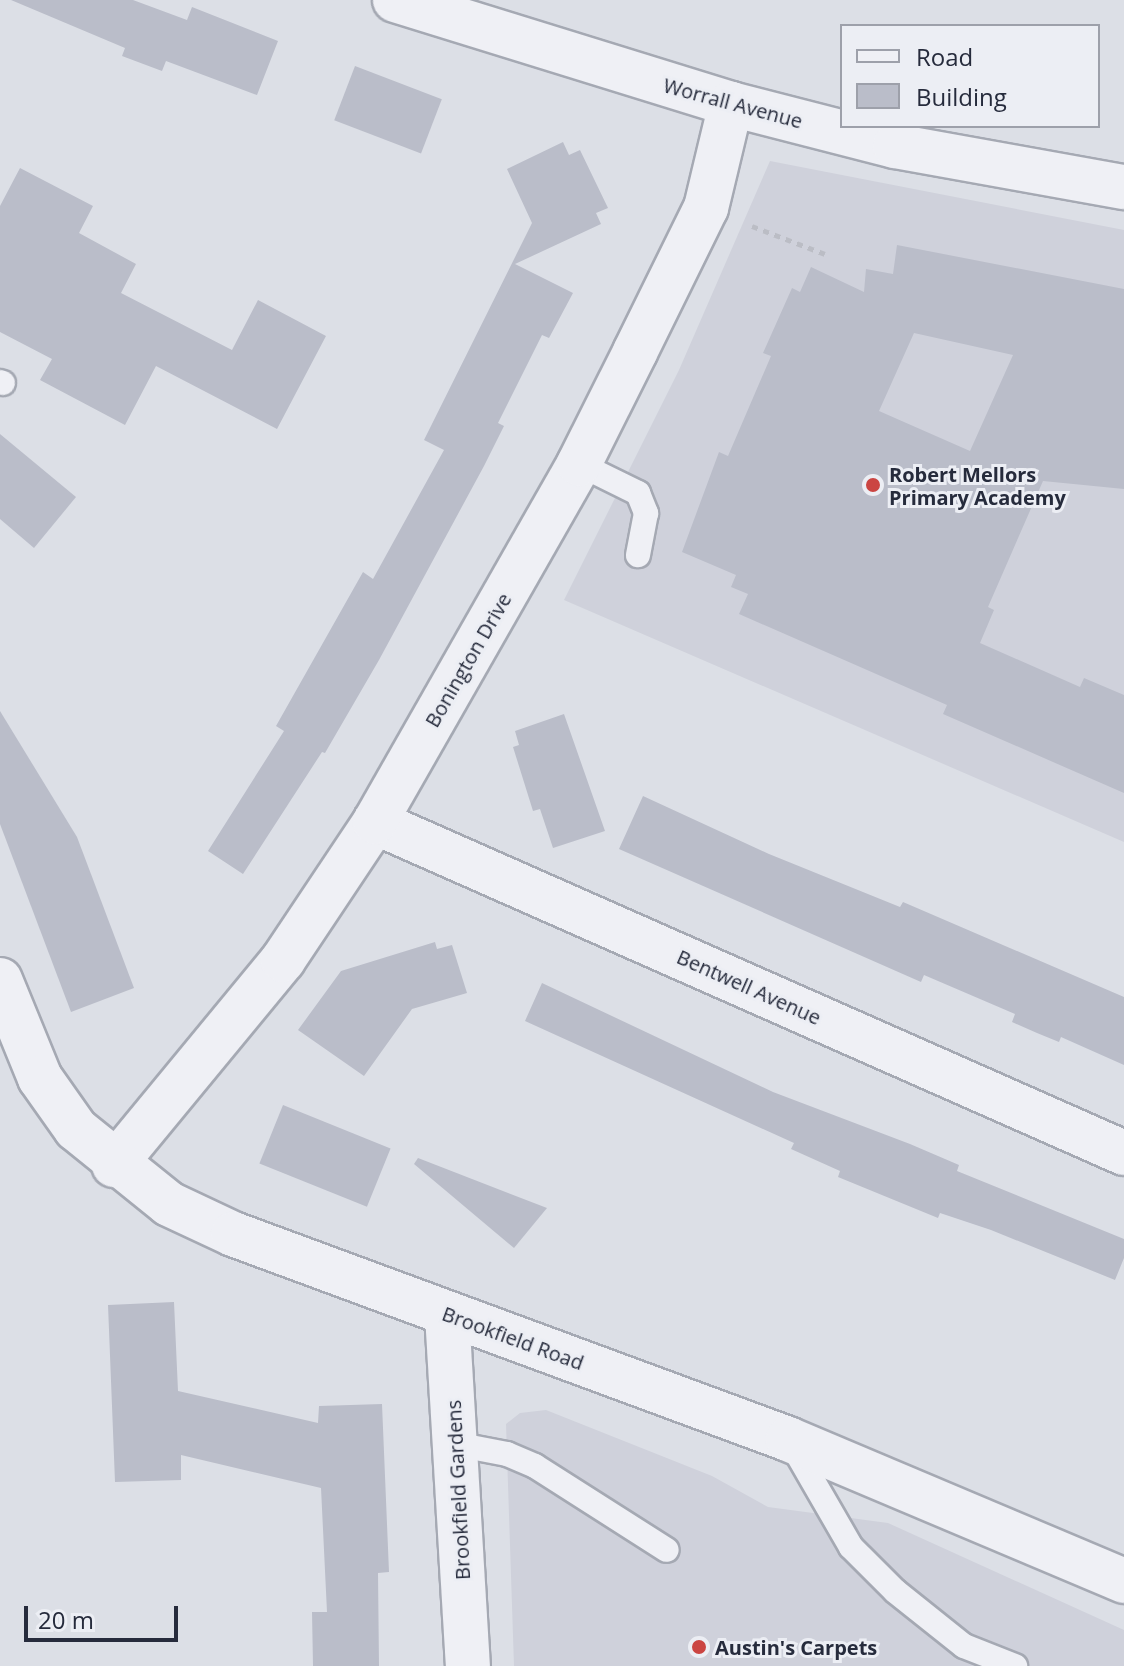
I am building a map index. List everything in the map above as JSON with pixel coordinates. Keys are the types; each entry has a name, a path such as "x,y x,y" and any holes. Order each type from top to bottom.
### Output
{"street":[{"name":"Worrall Avenue","path":"395,0 731,104 895,146 1124,187"},
{"name":"Bonington Drive","path":"114,1165 283,960 375,822 579,464 706,208 731,104"},
{"name":"Bentwell Avenue","path":"375,822 1124,1153"},
{"name":"Brookfield Road","path":"0,980 40,1078 76,1129 114,1165 169,1204 233,1234 788,1439 1124,1581"},
{"name":"Brookfield Gardens","path":"447,1314 468,1666"}],"lane":[{"path":"579,464 638,493 646,513 638,555"},
{"path":"788,1439 851,1547 895,1591 964,1646 1015,1666"},
{"path":"455,1444 507,1454 535,1466 667,1550"}],"path":[{"path":"706,208 825,254"}],"shaded area":[{"name":"Robert Mellors Primary Academy","path":"770,161 1124,230 1124,842 564,600 679,370"},
{"path":"546,1410 712,1476 768,1507 888,1523 1124,1630 1124,1666 514,1666 506,1424 520,1413"}],"building":[{"path":"11,0 133,0 187,20 192,7 278,41 257,95 166,61 162,71 122,56 125,48"},
{"path":"355,66 442,99 421,153 334,120"},
{"path":"563,142 569,155 580,150 608,208 596,213 601,224 515,264 573,293 549,338 542,335 498,423 504,426 484,466 379,660 325,753 322,752 243,874 208,851 284,731 276,726 363,572 373,579 444,450 424,440 532,223 507,169"},
{"path":"20,168 93,206 79,233 136,264 121,293 232,350 258,300 326,336 277,429 156,366 125,425 40,380 52,359 0,332 0,206"},
{"path":"897,245 1124,289 1124,489 1043,481 988,607 994,610 980,643 1080,687 1084,678 1124,695 1124,793 943,714 947,705 739,614 748,594 731,587 736,575 682,552 719,452 728,456 771,356 763,353 792,288 800,292 811,267 864,292 866,269 893,274","holes":["914,333 1013,355 970,451 879,411"]},
{"path":"0,434 76,497 34,548 0,519"},
{"path":"0,711 77,837 134,988 71,1012 0,824"},
{"path":"564,714 605,831 553,848 540,809 533,811 513,747 519,745 515,731"},
{"path":"643,796 769,854 900,907 903,902 1124,997 1124,1065 1061,1037 1059,1042 1037,1033 1012,1022 1015,1014 924,975 921,982 619,849"},
{"path":"435,942 437,949 452,945 467,993 412,1009 364,1076 298,1030 341,971"},
{"path":"542,983 773,1092 910,1144 959,1165 957,1171 1124,1239 1124,1258 1115,1280 991,1230 940,1213 938,1218 838,1177 840,1171 791,1149 794,1143 525,1021"},
{"path":"283,1105 391,1148 367,1207 259,1163"},
{"path":"418,1158 547,1208 514,1248 414,1164"},
{"path":"174,1302 178,1391 318,1423 319,1406 382,1404 389,1572 378,1573 379,1666 313,1666 312,1612 327,1612 321,1488 181,1455 181,1480 115,1482 108,1305"}],"place":[{"name":"Robert Mellors Primary Academy","path":"873,485"},
{"name":"Austin's Carpets","path":"699,1647"}]}
